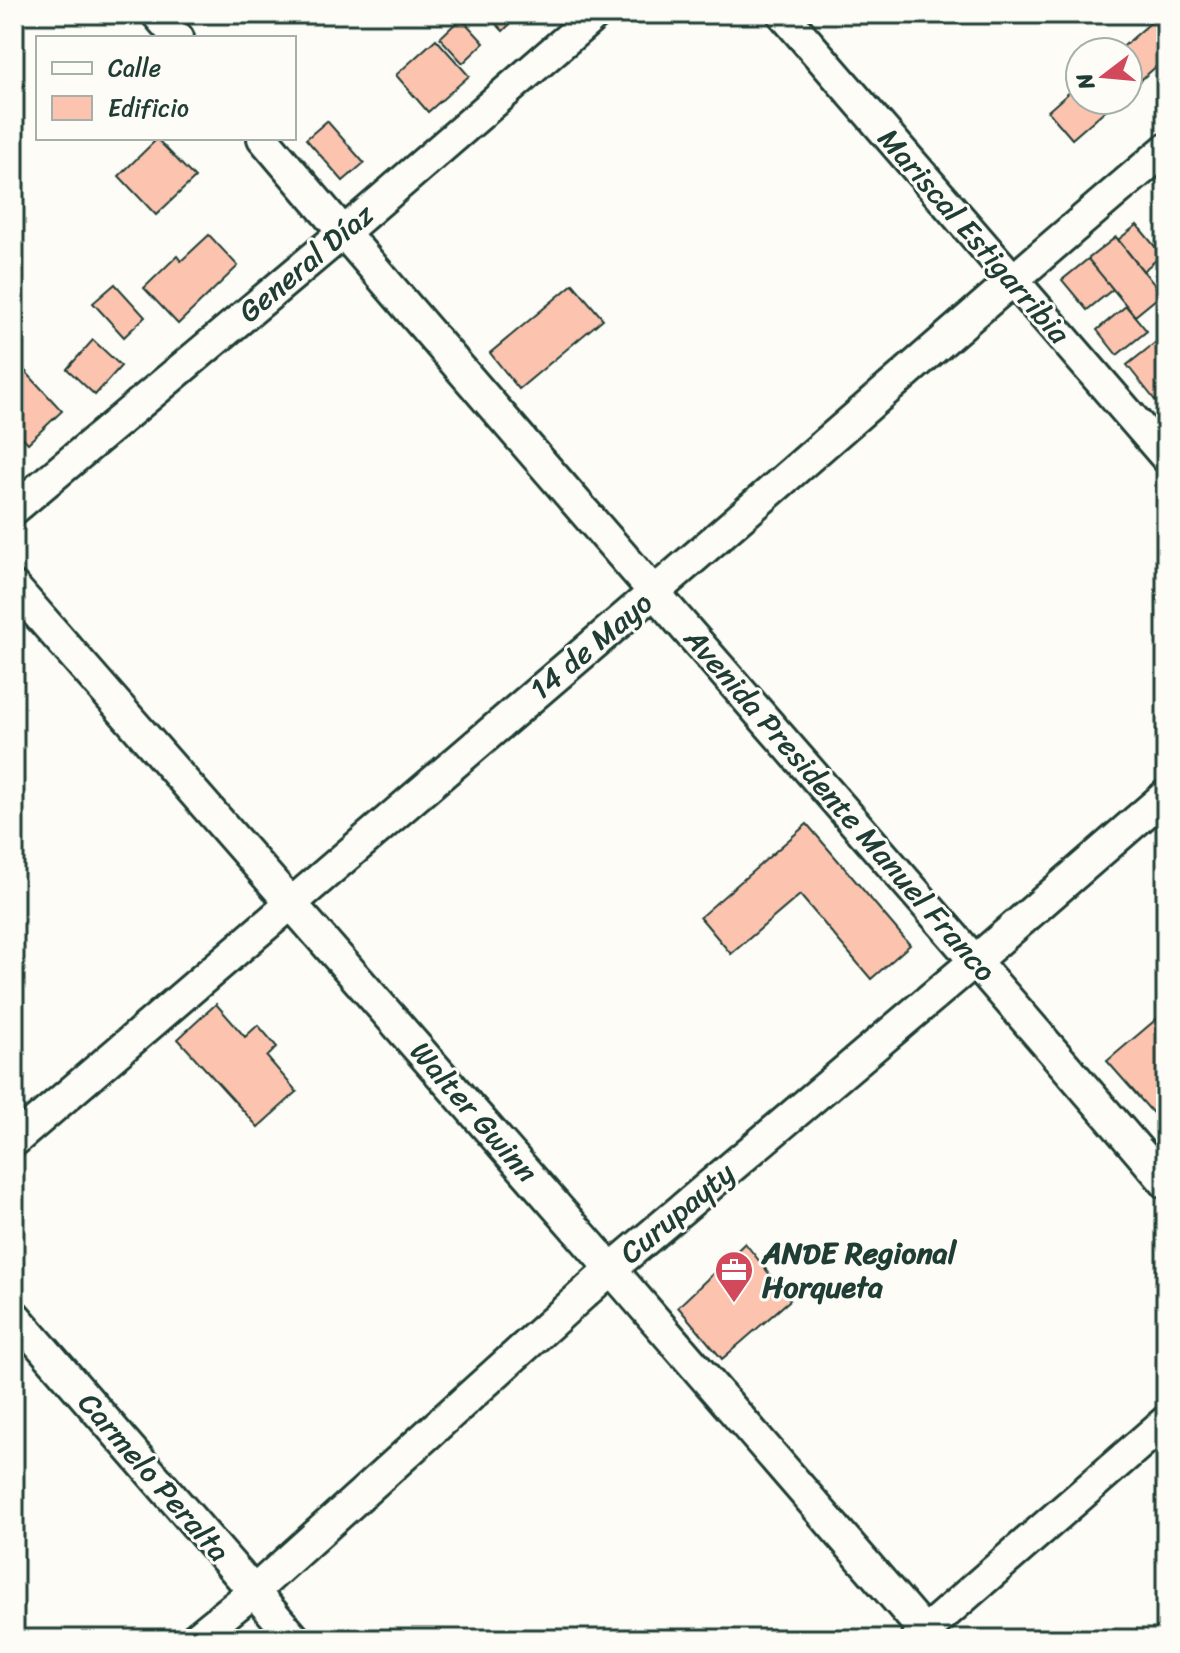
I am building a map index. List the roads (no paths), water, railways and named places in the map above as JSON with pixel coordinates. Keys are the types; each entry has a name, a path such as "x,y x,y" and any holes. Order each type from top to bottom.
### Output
{"street":[{"path":"157,14 176,36"},
{"name":"General Díaz","path":"14,509 343,233 596,14"},
{"name":"Mariscal Estigarribia","path":"783,14 1166,457"},
{"name":"Avenida Presidente Manuel Franco","path":"265,140 1166,1183"},
{"name":"14 de Mayo","path":"14,1141 1166,149"},
{"name":"Walter Gwinn","path":"14,587 611,1269 924,1636"},
{"name":"Curupayty","path":"195,1639 253,1592 611,1269 1166,795"},
{"name":"Carmelo Peralta","path":"14,1315 295,1639"},
{"path":"924,1636 1166,1421"}],"place":[{"name":"ANDE Regional Horqueta","path":"734,1304"}]}
